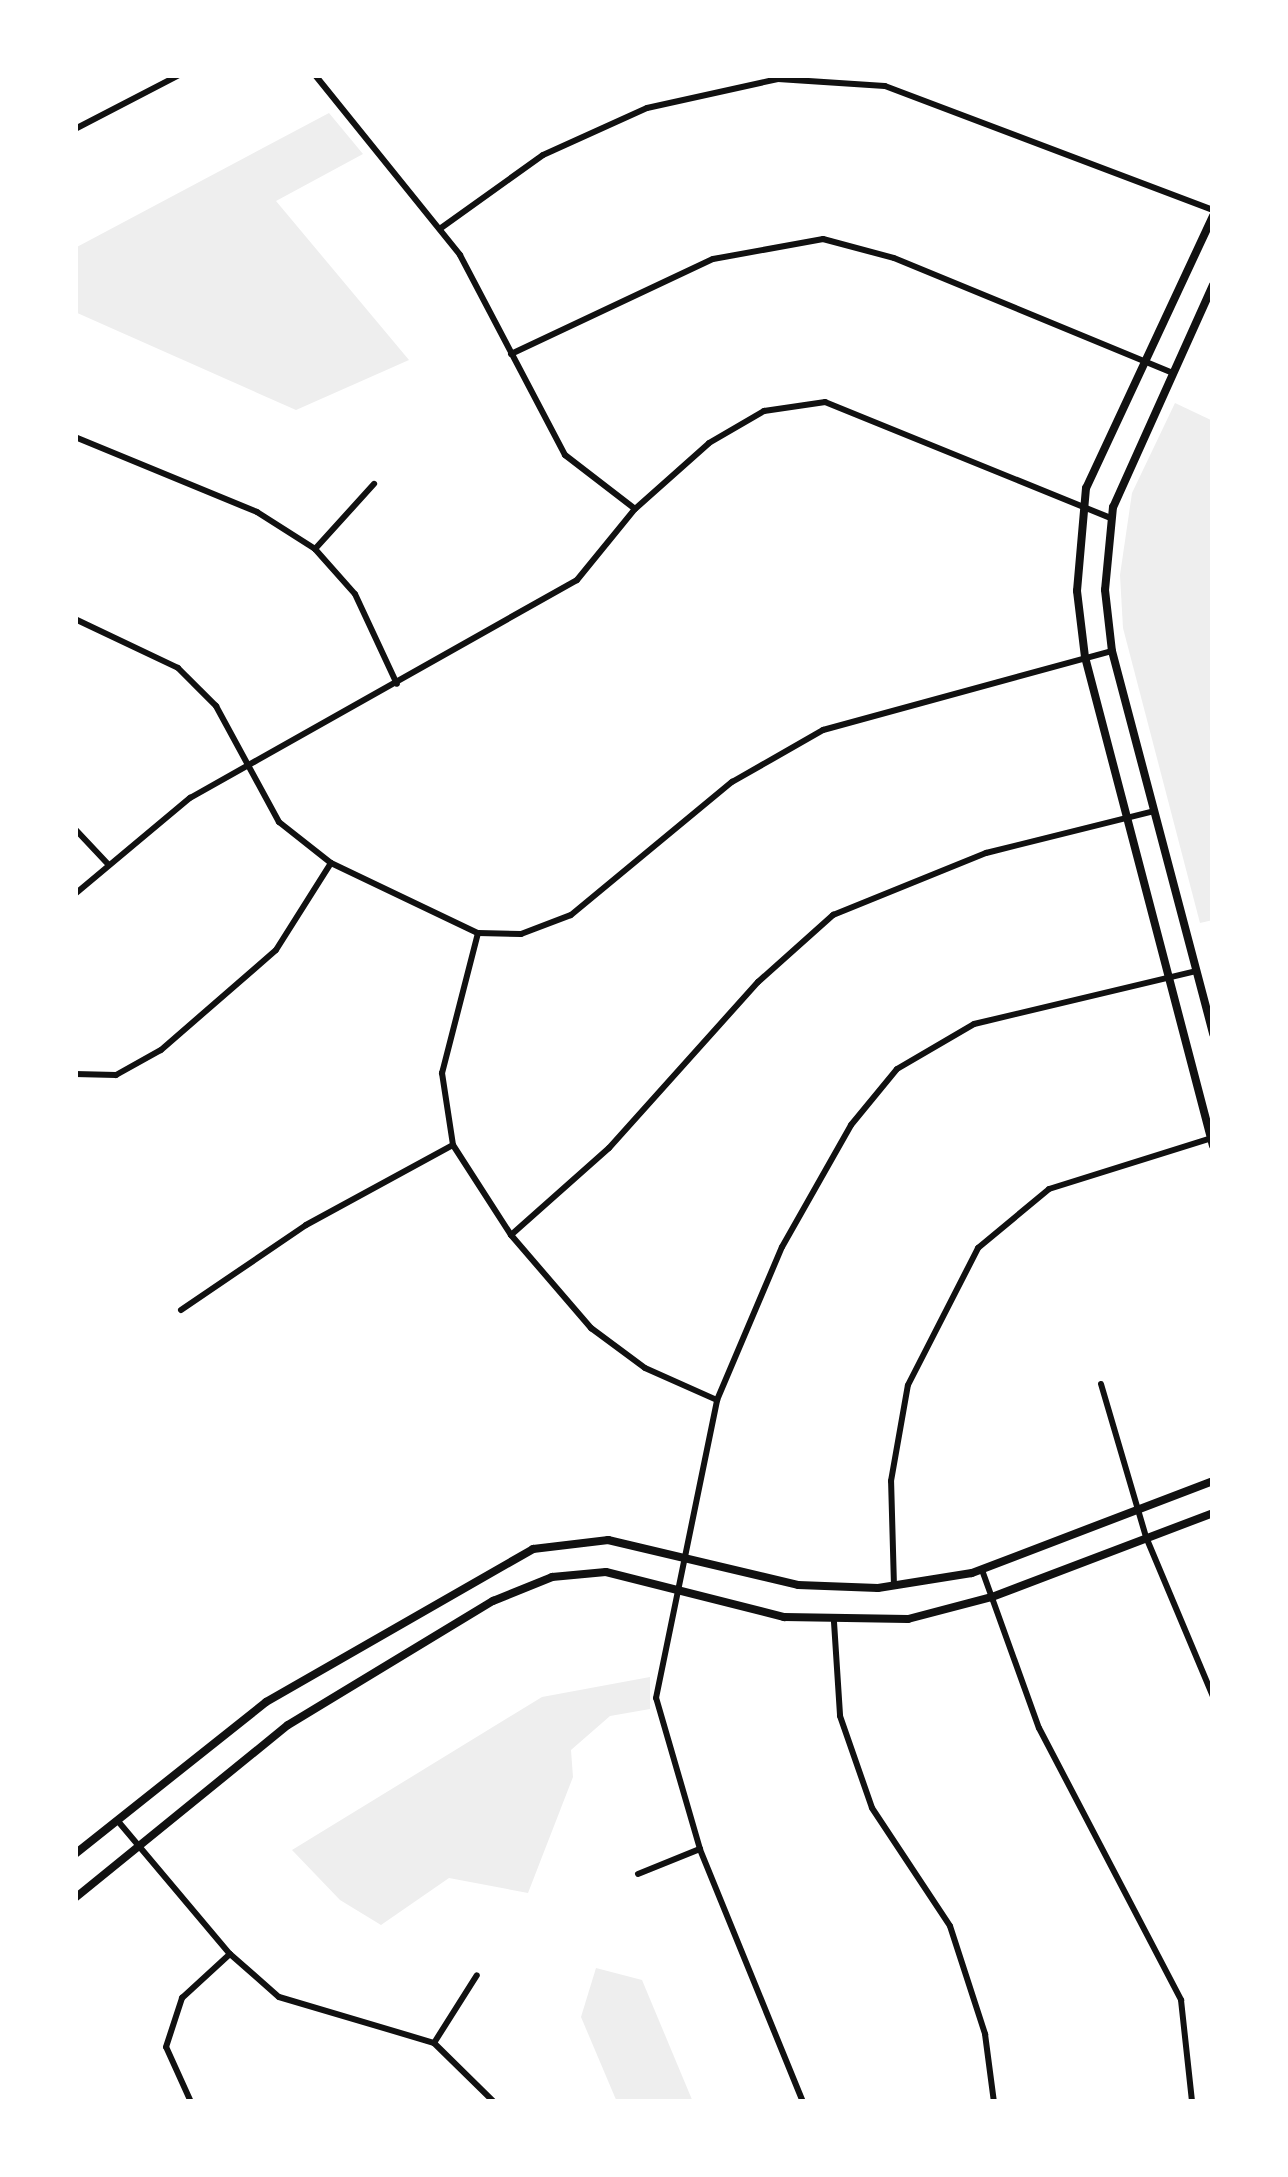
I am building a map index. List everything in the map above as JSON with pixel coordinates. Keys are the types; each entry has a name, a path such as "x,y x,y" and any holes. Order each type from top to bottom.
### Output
{"street":[{"path":"75,129 179,75"},
{"path":"315,75 441,228 564,454 635,509"},
{"path":"441,228 543,156 647,108 778,79 886,86 1213,213 1143,360 1082,507 1085,657 1212,1141 1049,1188 978,1248 908,1385 891,1480 894,1586"},
{"path":"511,354 714,259 822,239 894,258 1170,372"},
{"path":"1213,286 1170,372 1110,518 1112,650 1213,1034"},
{"path":"75,894 108,864 244,764 397,684 577,580 635,509 709,443 764,411 825,402 1110,518"},
{"path":"75,437 257,512 315,550 355,594 397,684"},
{"path":"315,550 374,484"},
{"path":"75,619 178,668 216,706 244,764 279,822 330,863 478,933 521,934 571,915 732,782 823,730 1112,650"},
{"path":"511,1235 609,1148 758,982 833,915 970,858 1154,811"},
{"path":"75,829 108,864"},
{"path":"75,1074 116,1075 161,1050 276,950 330,863"},
{"path":"478,933 442,1073 453,1145 511,1235 590,1328 645,1368 718,1400"},
{"path":"803,2102 700,1849 656,1698 674,1590 718,1400 782,1247 851,1126 897,1069 974,1024 1196,971"},
{"path":"181,1310 306,1226 453,1145"},
{"path":"1101,1384 1146,1537 1213,1696"},
{"path":"75,1854 266,1702 505,1559 594,1540 683,1556 798,1586 894,1586 982,1570 1213,1481"},
{"path":"75,1898 288,1725 493,1602 586,1571 834,1622 908,1619 992,1597 1213,1513"},
{"path":"982,1570 1039,1728 1180,2000 1192,2102"},
{"path":"834,1622 840,1716 872,1808 950,1926 985,2034 994,2102"},
{"path":"117,1820 230,1954 279,1998 434,2043 494,2102"},
{"path":"638,1874 700,1849"},
{"path":"191,2102 166,2047 182,1998 230,1954"},
{"path":"434,2043 477,1975"}],"shaded area":[{"path":"329,113 363,154 276,201 409,360 296,410 75,312 75,248"},
{"path":"1175,403 1213,421 1213,920 1200,923 1123,628 1120,575 1132,493"},
{"path":"650,1677 650,1709 610,1716 571,1750 573,1777 528,1893 449,1878 381,1925 340,1900 292,1850 542,1697"},
{"path":"596,1968 642,1980 693,2102 617,2102 581,2017"}]}
